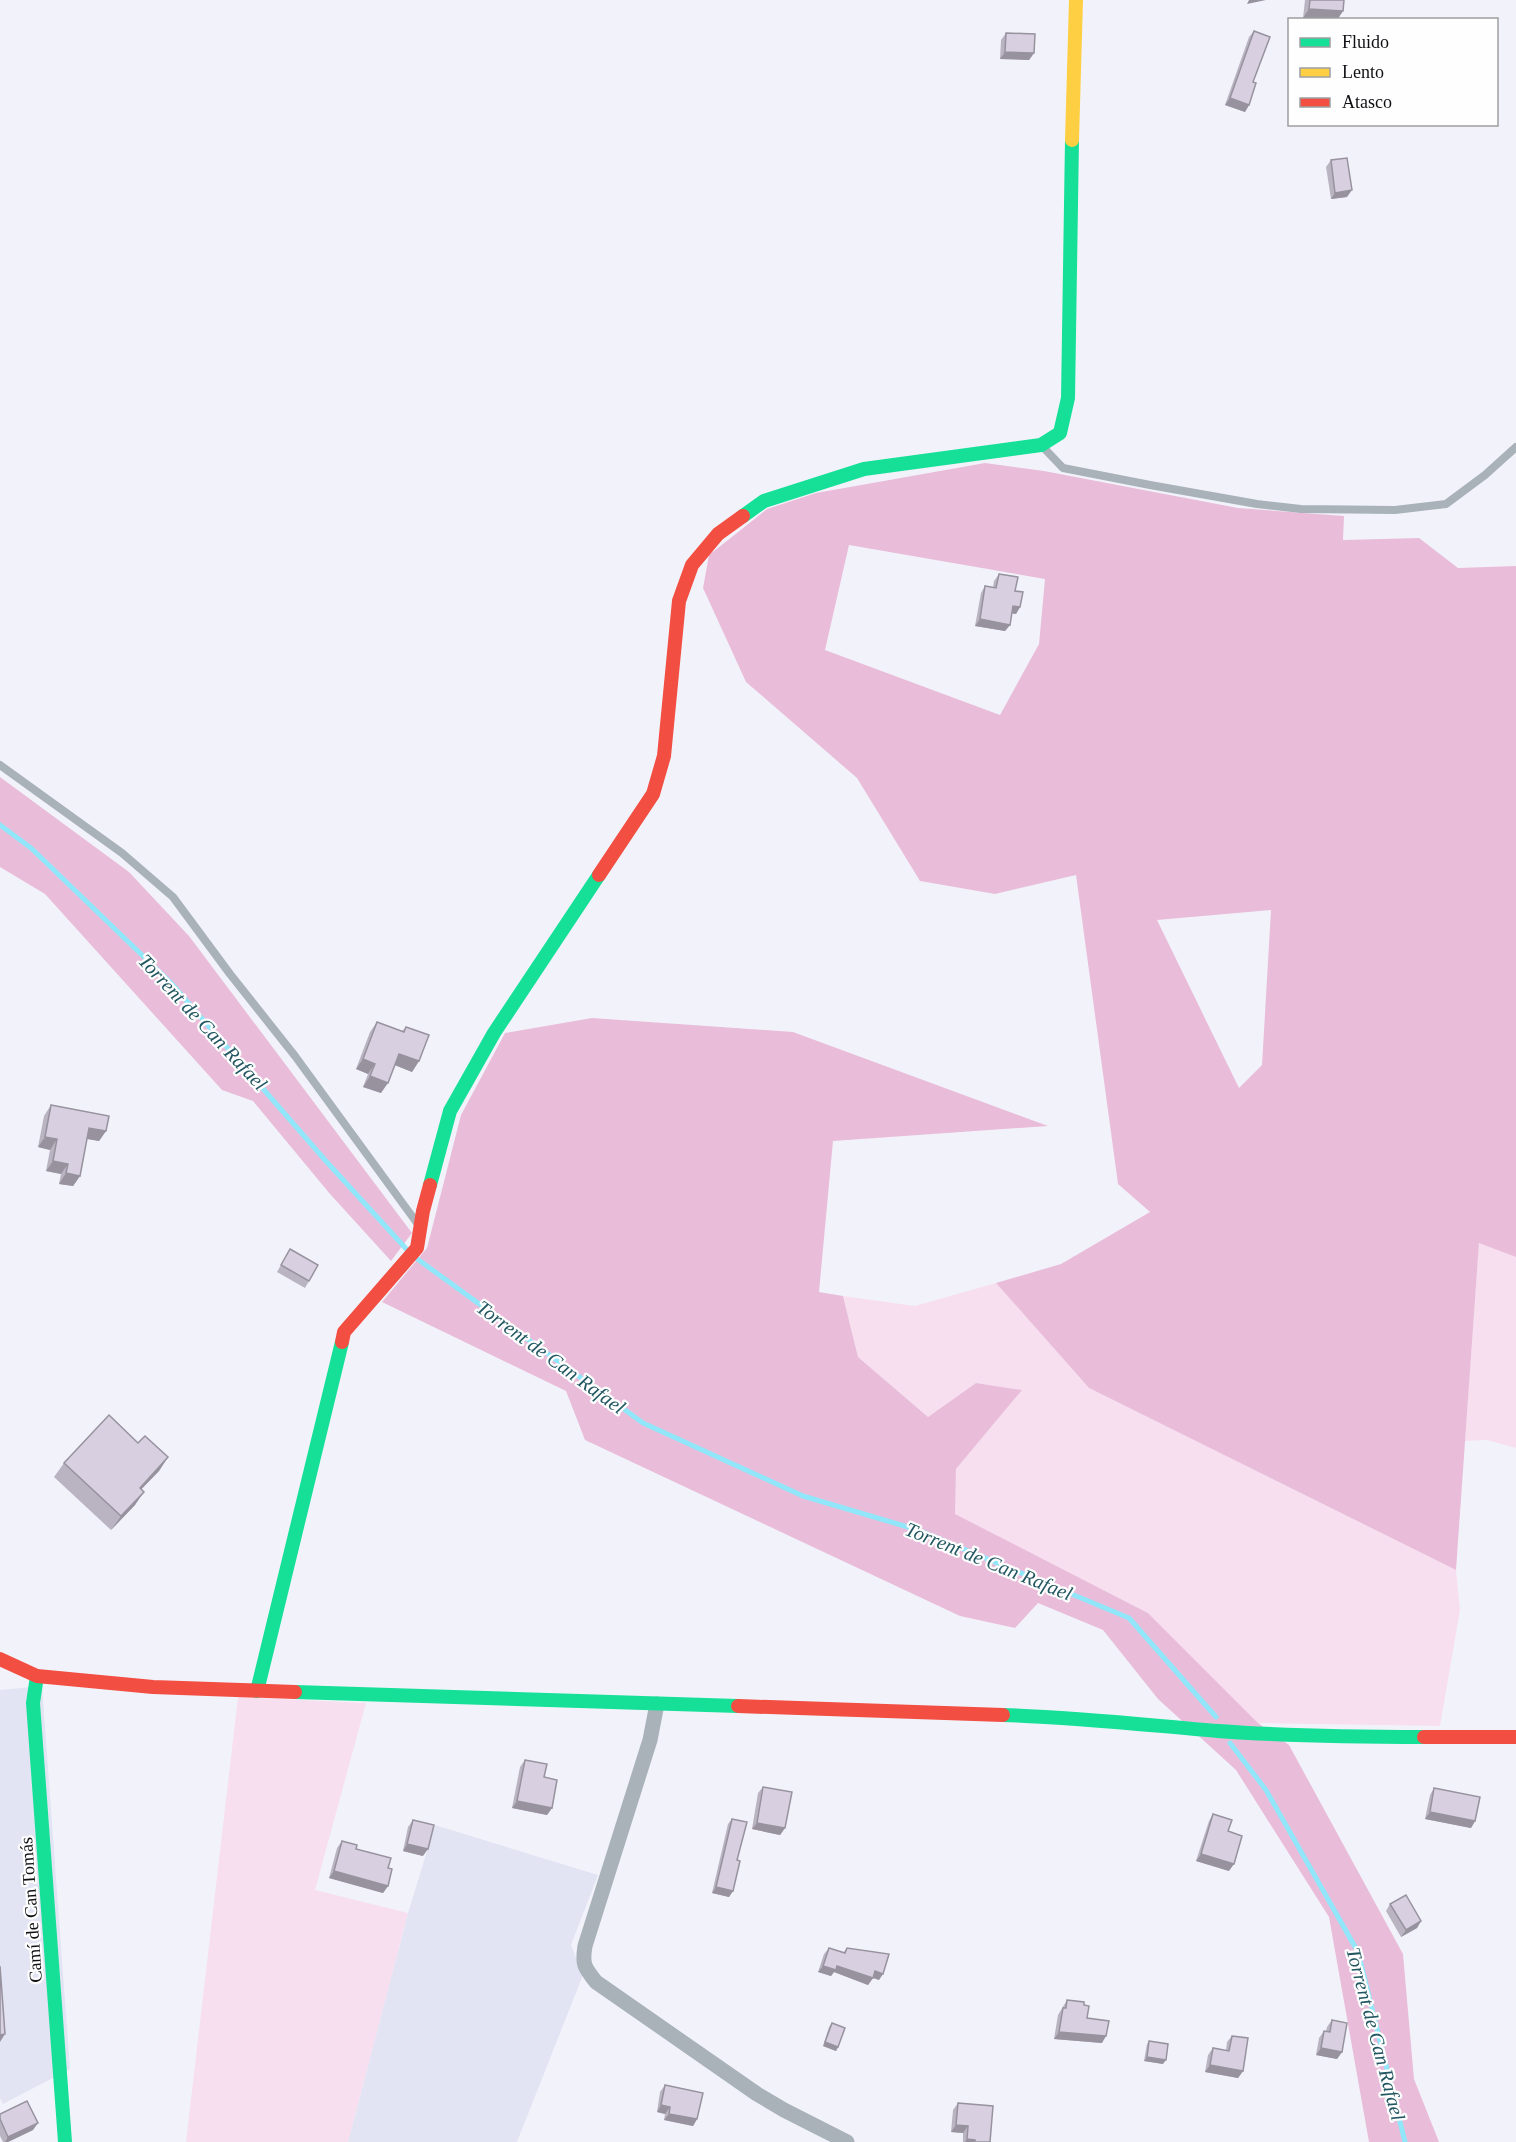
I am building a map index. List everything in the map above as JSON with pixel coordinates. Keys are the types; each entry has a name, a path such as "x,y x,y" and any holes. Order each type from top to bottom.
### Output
{"street":[{"path":"257,1691 344,1332 417,1248 420,1226 450,1111 494,1033 654,794 664,756 679,601 692,565 718,534 764,501 864,469 1041,445 1060,433 1068,398 1072,75 1076,0"},
{"path":"0,1659 37,1676 153,1687 1065,1717 1220,1731 1329,1737 1516,1737"},
{"name":"Camí de Can Tomás","path":"37,1676 33,1703 65,2142"},
{"path":"657,1704 650,1740 585,1946 583,1959 585,1968 596,1982 757,2094 847,2142"}],"lane":[{"path":"1041,445 1063,468 1139,483 1257,504 1301,509 1395,510 1446,504 1485,475 1516,447"},
{"path":"0,765 122,853 173,897 295,1056 414,1221 420,1226"}],"shaded area":[{"path":"985,463 1044,471 1238,508 1344,516 1343,540 1419,538 1458,568 1516,566 1516,1257 1479,1243 1456,1570 1089,1388 996,1283 1061,1264 1150,1212 1118,1184 1076,875 995,894 920,881 857,778 746,682 703,588 709,555 767,509 816,493","holes":["849,545 1045,579 1039,644 1000,715 825,650","1271,910 1262,1065 1239,1088 1157,920"]},
{"path":"0,777 129,872 189,936 412,1233 391,1261 330,1194 253,1101 222,1090 45,894 0,867"},
{"path":"592,1018 793,1032 1048,1126 833,1141 819,1292 843,1296 858,1357 928,1417 976,1383 1022,1390 956,1469 955,1514 1148,1613 1258,1723 1289,1745 1403,1954 1414,2079 1439,2142 1369,2142 1329,1917 1236,1770 1158,1699 1103,1630 1038,1603 1015,1628 960,1616 585,1440 566,1391 382,1302 427,1248 461,1115 505,1033"},
{"path":"1479,1242 1516,1257 1516,1448 1487,1440 1465,1441"},
{"path":"996,1283 1089,1388 1456,1570 1460,1610 1440,1726 1258,1723 1148,1613 954,1514 956,1469 1022,1390 976,1383 928,1417 858,1357 843,1296 915,1306"},
{"path":"42,1686 70,2069 3,2104 0,2098 0,1690"},
{"path":"238,1697 366,1703 315,1890 408,1913 348,2142 186,2142"},
{"path":"435,1825 598,1875 571,1945 583,1975 517,2142 348,2142 408,1913"}],"building":[{"path":"1310,0 1344,0 1343,11 1309,9"},
{"path":"1254,31 1270,37 1253,82 1256,83 1249,105 1230,98"},
{"path":"1006,33 1035,34 1034,53 1005,52"},
{"path":"1347,158 1352,190 1335,193 1331,160"},
{"path":"999,574 1018,577 1015,591 1023,592 1020,607 1013,606 1010,625 980,619 985,586 996,588"},
{"path":"377,1022 404,1032 406,1027 429,1035 419,1061 399,1054 388,1083 370,1076 375,1064 363,1059"},
{"path":"51,1105 109,1116 106,1131 89,1128 80,1176 66,1173 68,1164 53,1161 57,1139 45,1137"},
{"path":"290,1249 318,1265 309,1281 281,1265"},
{"path":"109,1415 138,1443 145,1436 168,1457 140,1488 144,1492 121,1516 64,1463"},
{"path":"525,1760 547,1764 544,1777 557,1780 552,1808 517,1801"},
{"path":"763,1787 792,1792 785,1828 757,1823"},
{"path":"1434,1788 1480,1797 1475,1821 1430,1812"},
{"path":"1213,1814 1232,1820 1228,1831 1242,1836 1234,1864 1201,1854"},
{"path":"732,1819 747,1822 737,1860 740,1861 733,1891 716,1887"},
{"path":"413,1820 434,1825 428,1849 407,1844"},
{"path":"342,1841 357,1845 356,1849 391,1858 388,1868 392,1869 388,1886 334,1871"},
{"path":"1406,1895 1421,1921 1406,1930 1390,1904"},
{"path":"829,1948 845,1953 847,1948 889,1954 883,1974 875,1971 873,1978 837,1966 836,1970 823,1966"},
{"path":"0,1966 5,2034 0,2035"},
{"path":"1067,2000 1084,2002 1084,2005 1089,2006 1087,2018 1109,2021 1106,2036 1059,2032 1063,2008 1066,2008"},
{"path":"1332,2020 1347,2023 1342,2052 1321,2048 1324,2031 1330,2032"},
{"path":"832,2023 845,2028 838,2047 825,2042"},
{"path":"1232,2036 1248,2038 1243,2071 1210,2065 1213,2048 1229,2051"},
{"path":"1149,2041 1168,2044 1166,2060 1147,2057"},
{"path":"665,2085 703,2093 697,2119 669,2114 670,2107 661,2105"},
{"path":"27,2101 38,2123 8,2137 0,2114"},
{"path":"958,2103 993,2106 990,2142 975,2142 975,2140 967,2139 968,2126 956,2125"}],"waterway":[{"name":"Torrent de Can Rafael","path":"0,825 31,848 171,983 325,1160 409,1252"},
{"name":"Torrent de Can Rafael","path":"416,1258 643,1423 803,1496 918,1530 1129,1618 1216,1717"},
{"name":"Torrent de Can Rafael","path":"1230,1743 1266,1790 1358,1952 1405,2142"}],"traffic: fast":[{"path":"743,516 764,501 864,469 1041,445 1060,433 1068,398 1072,140"},
{"path":"430,1185 450,1111 494,1033 599,875"},
{"path":"257,1691 342,1342"},
{"path":"37,1676 33,1703 65,2142"},
{"path":"295,1692 738,1706"},
{"path":"1003,1715 1270,1734 1424,1737"}],"traffic: slow":[{"path":"1072,140 1076,0"}],"traffic: jam":[{"path":"599,875 653,794 664,756 679,601 692,565 718,534 743,516"},
{"path":"342,1342 344,1332 417,1248 430,1185"},
{"path":"0,1659 37,1676 153,1687 295,1692"},
{"path":"738,1706 1003,1715"},
{"path":"1424,1737 1516,1737"}]}
